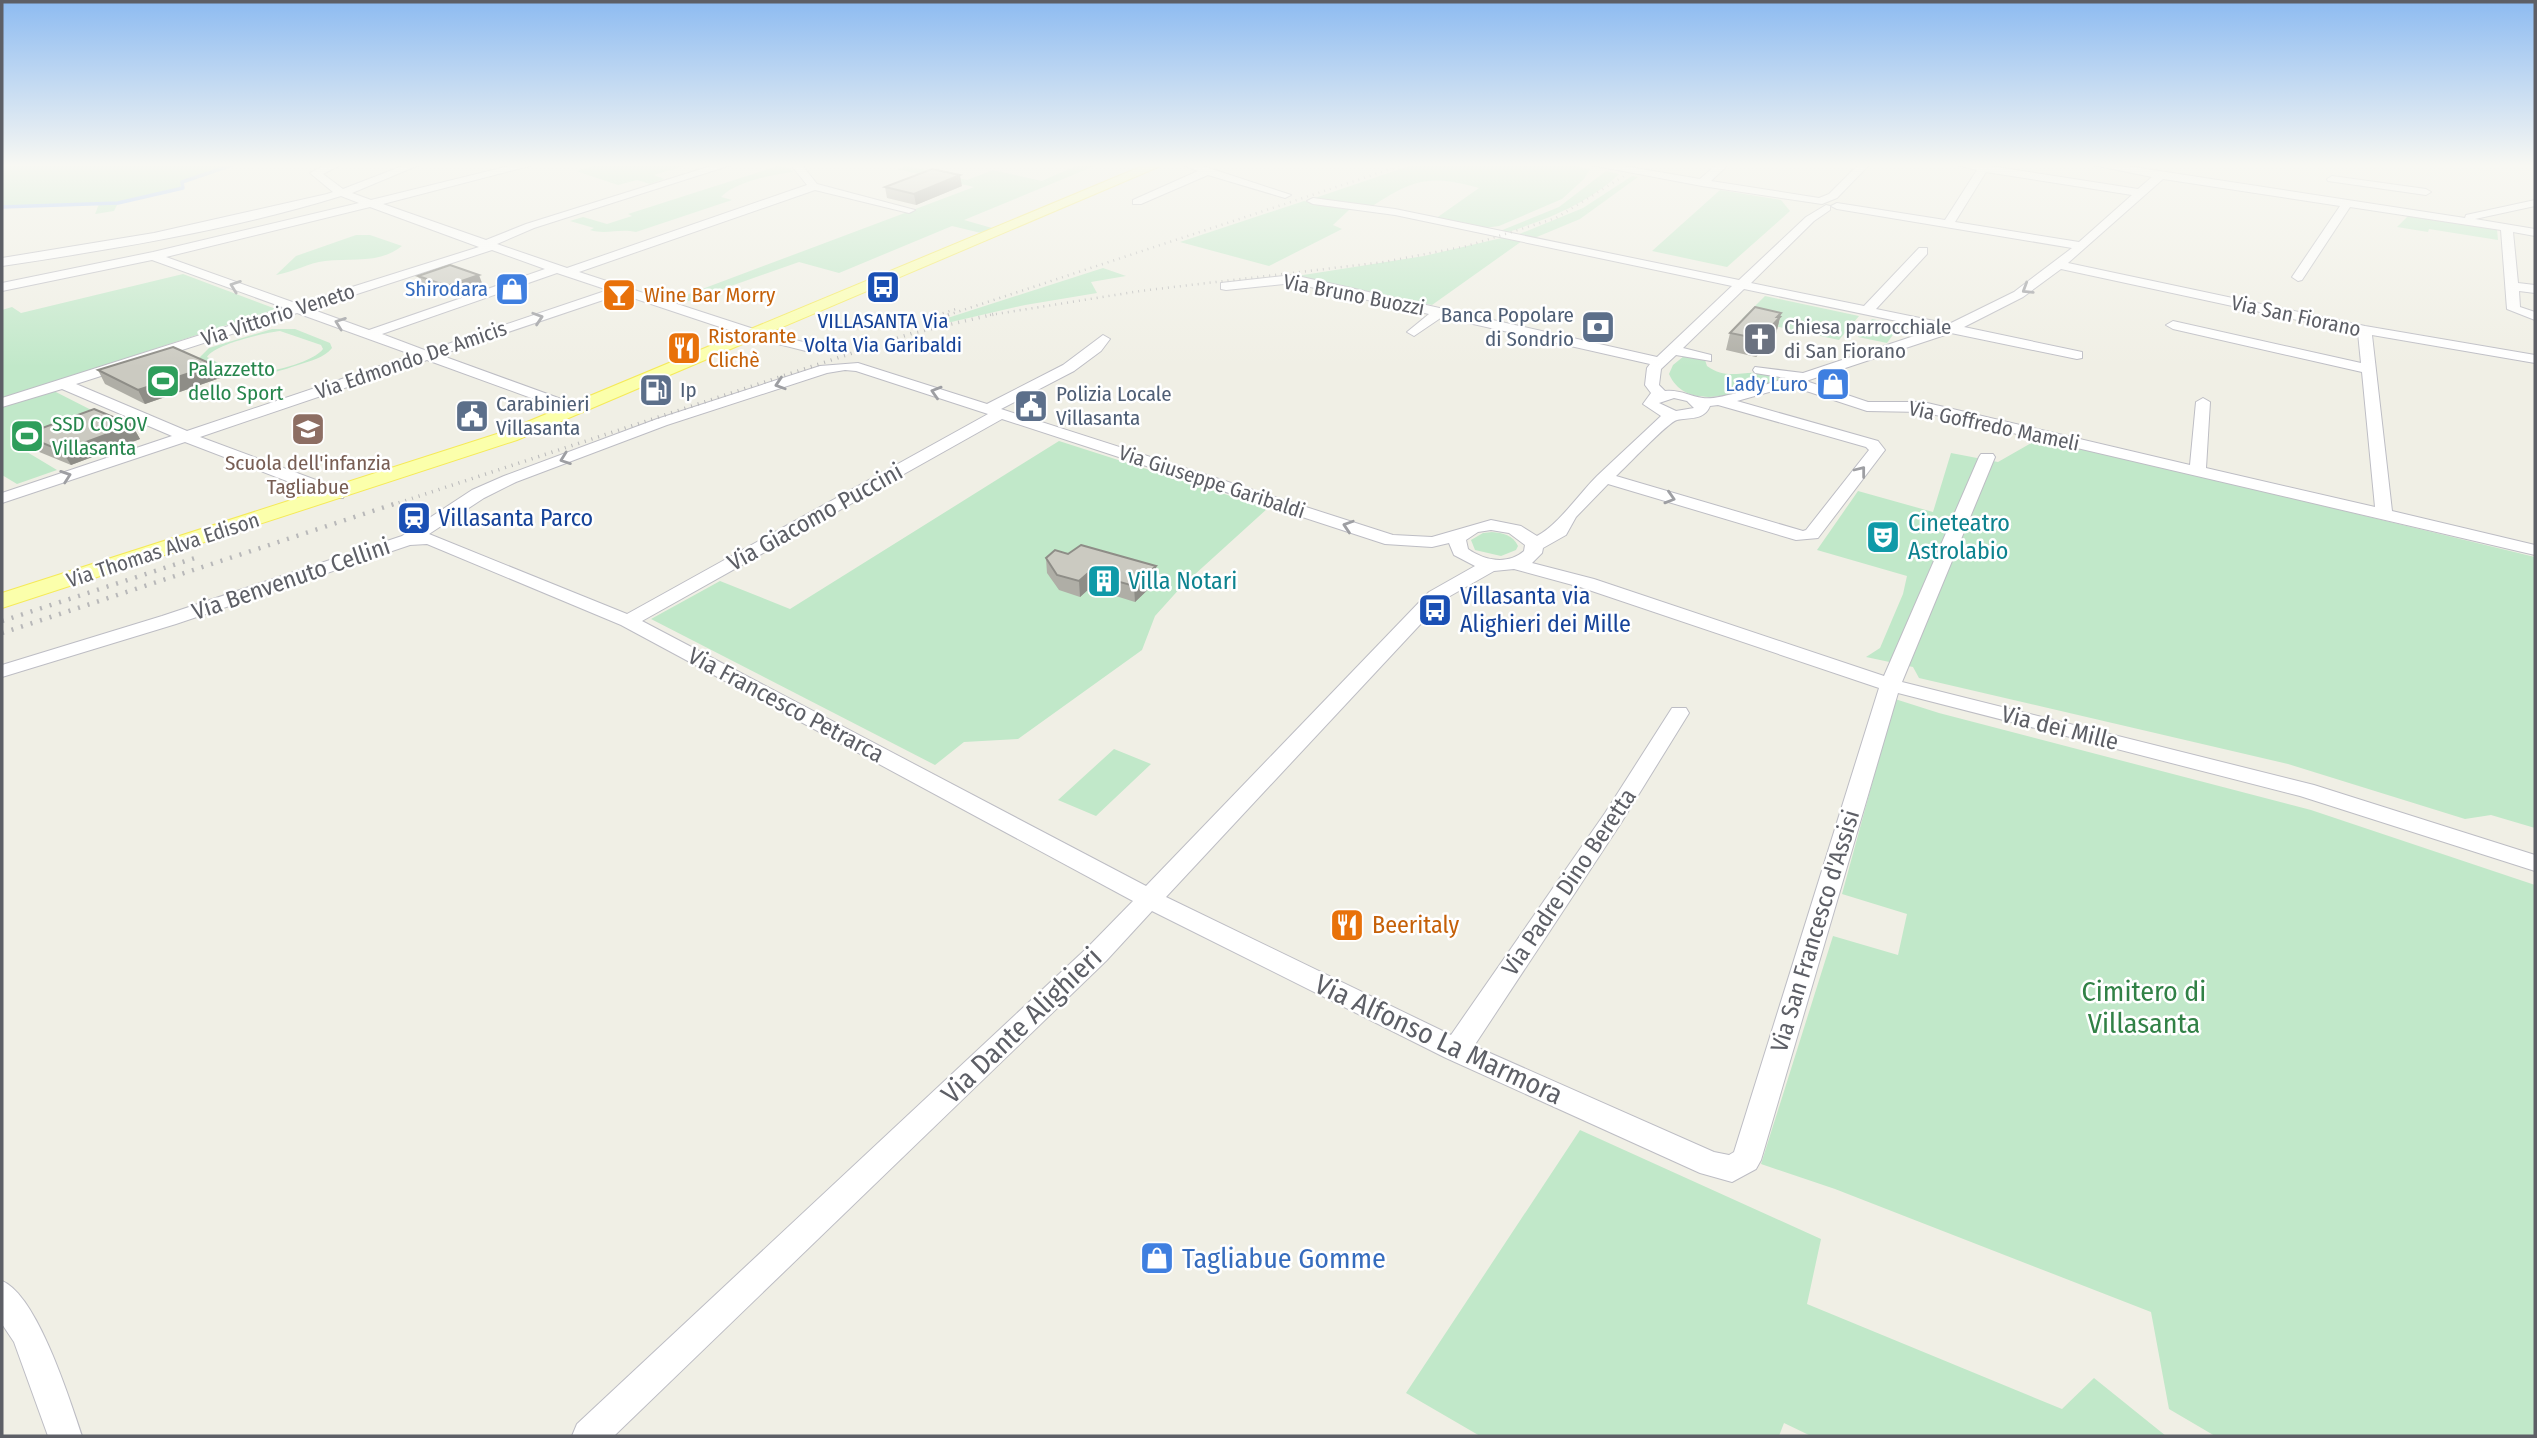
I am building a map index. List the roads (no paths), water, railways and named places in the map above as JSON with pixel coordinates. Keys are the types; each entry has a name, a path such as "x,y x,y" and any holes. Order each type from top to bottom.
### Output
{"main road":[{"name":"Via Thomas Alva Edison","path":"2,601 484,446 584,407 997,232"}],"street":[{"path":"90,269 91,249 97,232"},
{"path":"2,262 91,249 174,232"},
{"path":"2,287 253,232"},
{"path":"449,232 755,334 806,347"},
{"name":"Via Vittorio Veneto","path":"2,403 434,265 517,232"},
{"path":"370,334 500,289 682,232"},
{"path":"1491,232 2077,355"},
{"path":"1660,395 1651,386 1654,368 1796,232"},
{"path":"1997,232 2080,246"},
{"path":"1701,403 1701,410 1694,414 1671,415 1659,411 1651,404 1651,400 1660,395 1685,395 1701,403 1720,401 1799,379 1950,330 1991,311 2039,281 2096,232"},
{"path":"2298,277 2323,232"},
{"path":"2507,232 2514,309 2535,316"},
{"path":"1867,311 1923,251"},
{"path":"153,256 565,405 584,407"},
{"name":"Via San Fiorano","path":"2058,265 2365,330 2535,359"},
{"name":"Via Bruno Buozzi","path":"1226,286 1293,279 1661,362"},
{"path":"2512,286 2535,289"},
{"name":"Via Edmondo De Amicis","path":"2,498 621,290"},
{"name":"Via Bruno Buozzi","path":"1414,332 1440,312"},
{"path":"2173,326 2367,369"},
{"path":"2365,330 2384,514"},
{"name":"Via Giacomo Puccini","path":"628,621 1080,361 1099,347 1103,339"},
{"path":"1673,351 1706,358"},
{"name":"Via Giuseppe Garibaldi","path":"845,366 858,367 1391,540 1460,543 1467,530 1490,526 1529,529 1569,515"},
{"name":"Via Benvenuto Cellini","path":"2,671 169,621 408,540 478,494 510,479 663,422 825,369 845,366"},
{"name":"Via Goffredo Mameli","path":"1760,370 1799,379 1867,406 1923,407 2535,550"},
{"path":"64,384 186,436 337,494"},
{"path":"1604,478 1802,536 1812,534 1877,450 1872,444 1720,401"},
{"path":"2198,471 2203,402"},
{"path":"1515,564 1529,558 1534,547 1560,531 1569,515 1604,478 1671,415"},
{"name":"Via San Francesco d'Assisi","path":"1731,1169 1746,1160 1890,685 1987,457"},
{"name":"Via dei Mille","path":"1516,530 1524,534 1534,547 1587,583"},
{"name":"Via Francesco Petrarca","path":"408,540 429,539 628,621 1152,898"},
{"path":"1460,543 1472,560 1491,565"},
{"name":"Via Dante Alighieri","path":"1436,596 1460,543"},
{"name":"Via dei Mille","path":"1491,565 1515,564 1587,583 1890,685 2306,790 2535,863"},
{"name":"Via Dante Alighieri","path":"589,1436 1089,962 1436,596 1491,565"},
{"name":"Via Padre Dino Beretta","path":"1456,1050 1613,818 1679,713"},
{"name":"Via Alfonso La Marmora","path":"1152,898 1191,920 1456,1050 1710,1164 1731,1169"},
{"path":"2,1296 27,1334 65,1436"}],"railway":[{"path":"953,313 948,315 1199,232"},
{"path":"991,315 1140,291 1384,262 1467,246 1511,232"},
{"path":"937,315 956,309"},
{"path":"903,326 942,313"},
{"path":"991,315 999,313"},
{"path":"392,505 913,333 991,315"},
{"path":"2,633 397,503"},
{"path":"2,621 201,556"}],"place":[{"name":"VILLASANTA Via Volta Via Garibaldi","path":"883,287"},
{"name":"Shirodara","path":"512,289"},
{"name":"Wine Bar Morry","path":"619,295"},
{"name":"Banca Popolare di Sondrio","path":"1598,327"},
{"name":"Chiesa parrocchiale di San Fiorano","path":"1760,339"},
{"name":"Ristorante Clichè","path":"684,348"},
{"name":"Palazzetto dello Sport","path":"163,381"},
{"name":"Lady Luro","path":"1833,384"},
{"name":"Ip","path":"656,390"},
{"name":"Polizia Locale Villasanta","path":"1031,406"},
{"name":"Carabinieri Villasanta","path":"472,416"},
{"name":"Scuola dell'infanzia Tagliabue","path":"308,429"},
{"name":"SSD COSOV Villasanta","path":"27,436"},
{"name":"Villasanta Parco","path":"414,518"},
{"name":"Cineteatro Astrolabio","path":"1883,537"},
{"name":"Villa Notari","path":"1104,581"},
{"name":"Villasanta via Alighieri dei Mille","path":"1435,610"},
{"name":"Beeritaly","path":"1347,925"},
{"name":"Tagliabue Gomme","path":"1157,1258"}],"park label":[{"name":"Cimitero di Villasanta","path":"2144,1007"}]}
